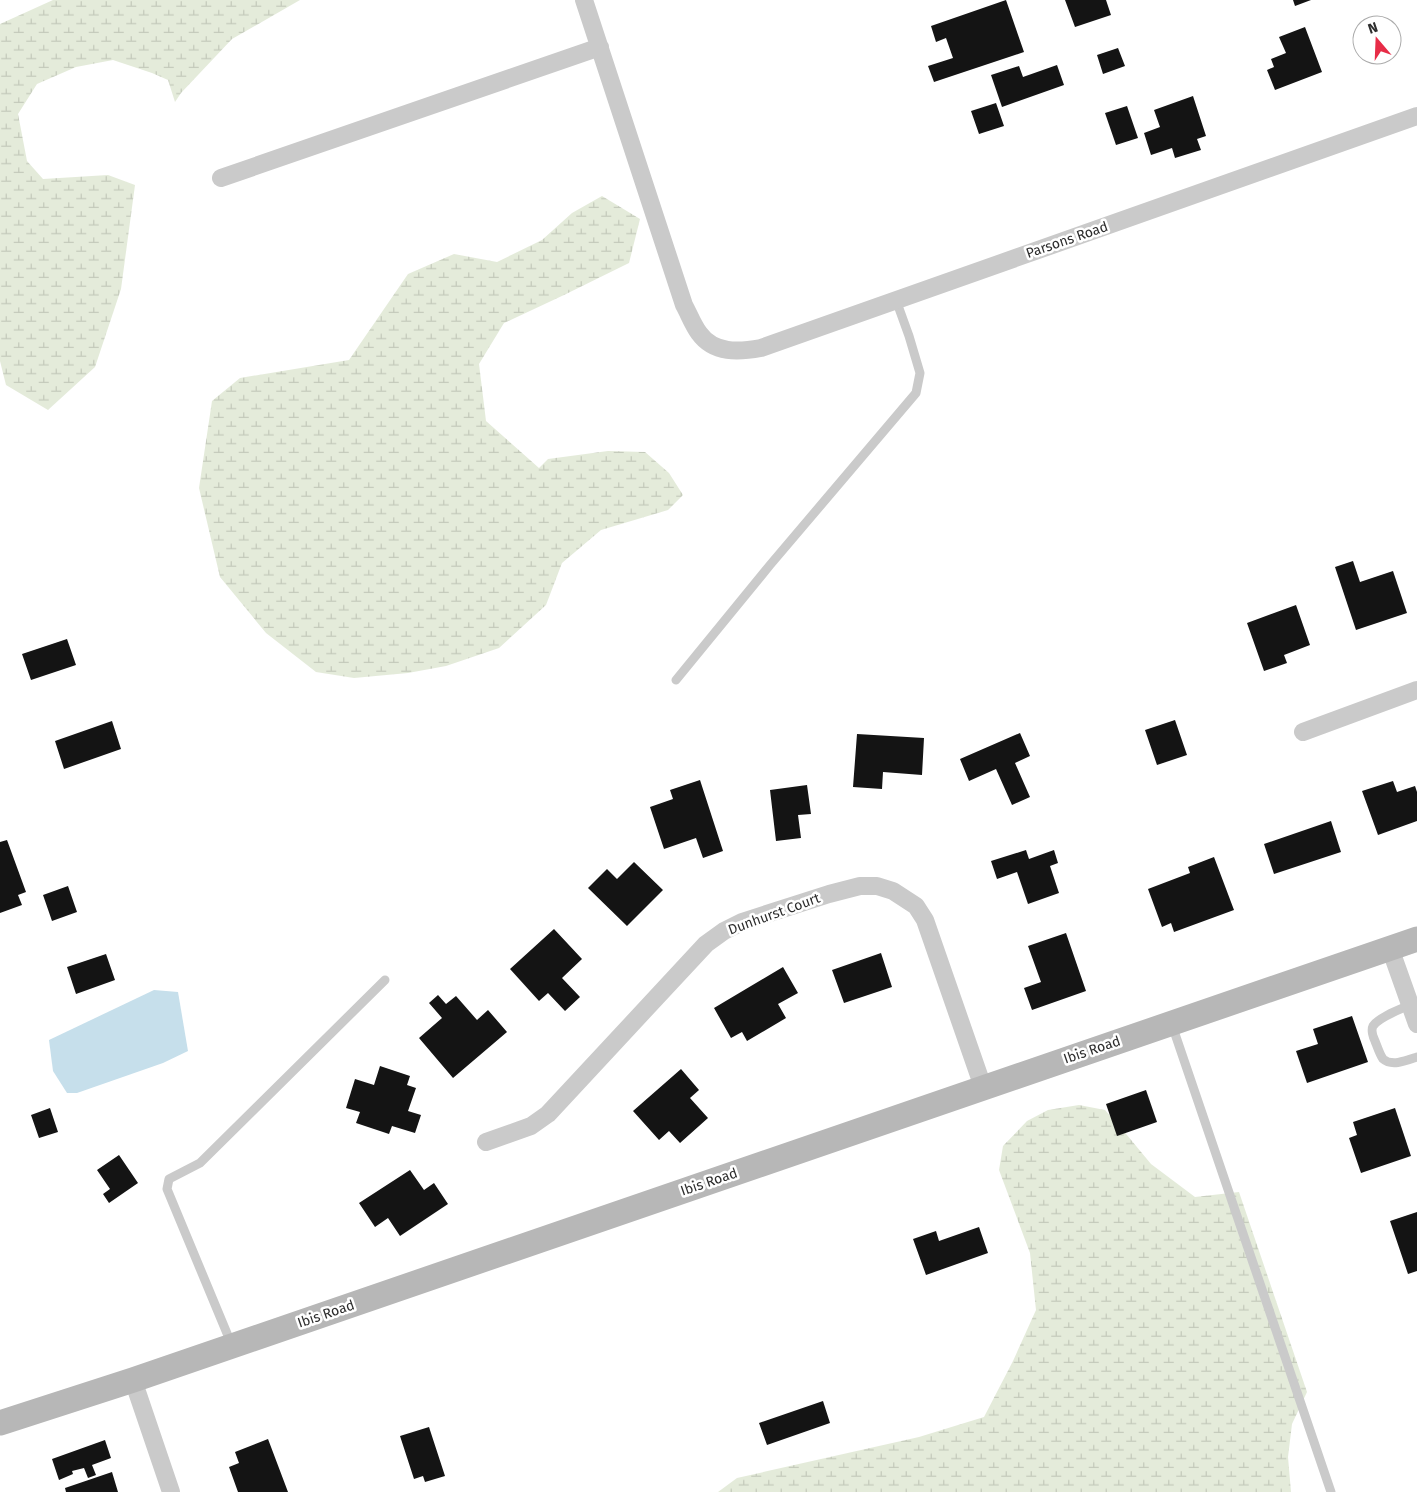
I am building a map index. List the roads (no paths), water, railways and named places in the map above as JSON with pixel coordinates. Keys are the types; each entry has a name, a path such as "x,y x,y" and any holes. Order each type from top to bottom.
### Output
{"street":[{"path":"221,178 600,47 584,0"},
{"name":"Parsons Road","path":"600,47 684,305 700,334 715,347 739,352 761,348 1417,116"},
{"path":"1303,732 1417,690"},
{"name":"Dunhurst Court","path":"486,1142 531,1126 548,1114 706,944 724,931 742,922 860,886 877,886 893,891 916,906 925,920 983,1087"},
{"name":"Ibis Road","path":"0,1423 232,1346 1417,938"},
{"path":"1390,948 1417,1024"},
{"path":"132,1380 170,1492"}],"lane":[{"path":"676,680 916,392 920,373 910,336 896,300"},
{"path":"232,1346 167,1189 168,1179 200,1163 385,980"},
{"path":"1410,1004 1379,1021 1373,1026 1372,1031 1383,1058 1388,1062 1400,1062 1417,1056"},
{"path":"1172,1022 1331,1492"}],"water":[{"path":"154,990 178,992 188,1051 163,1063 77,1093 67,1093 53,1071 49,1040"}]}
